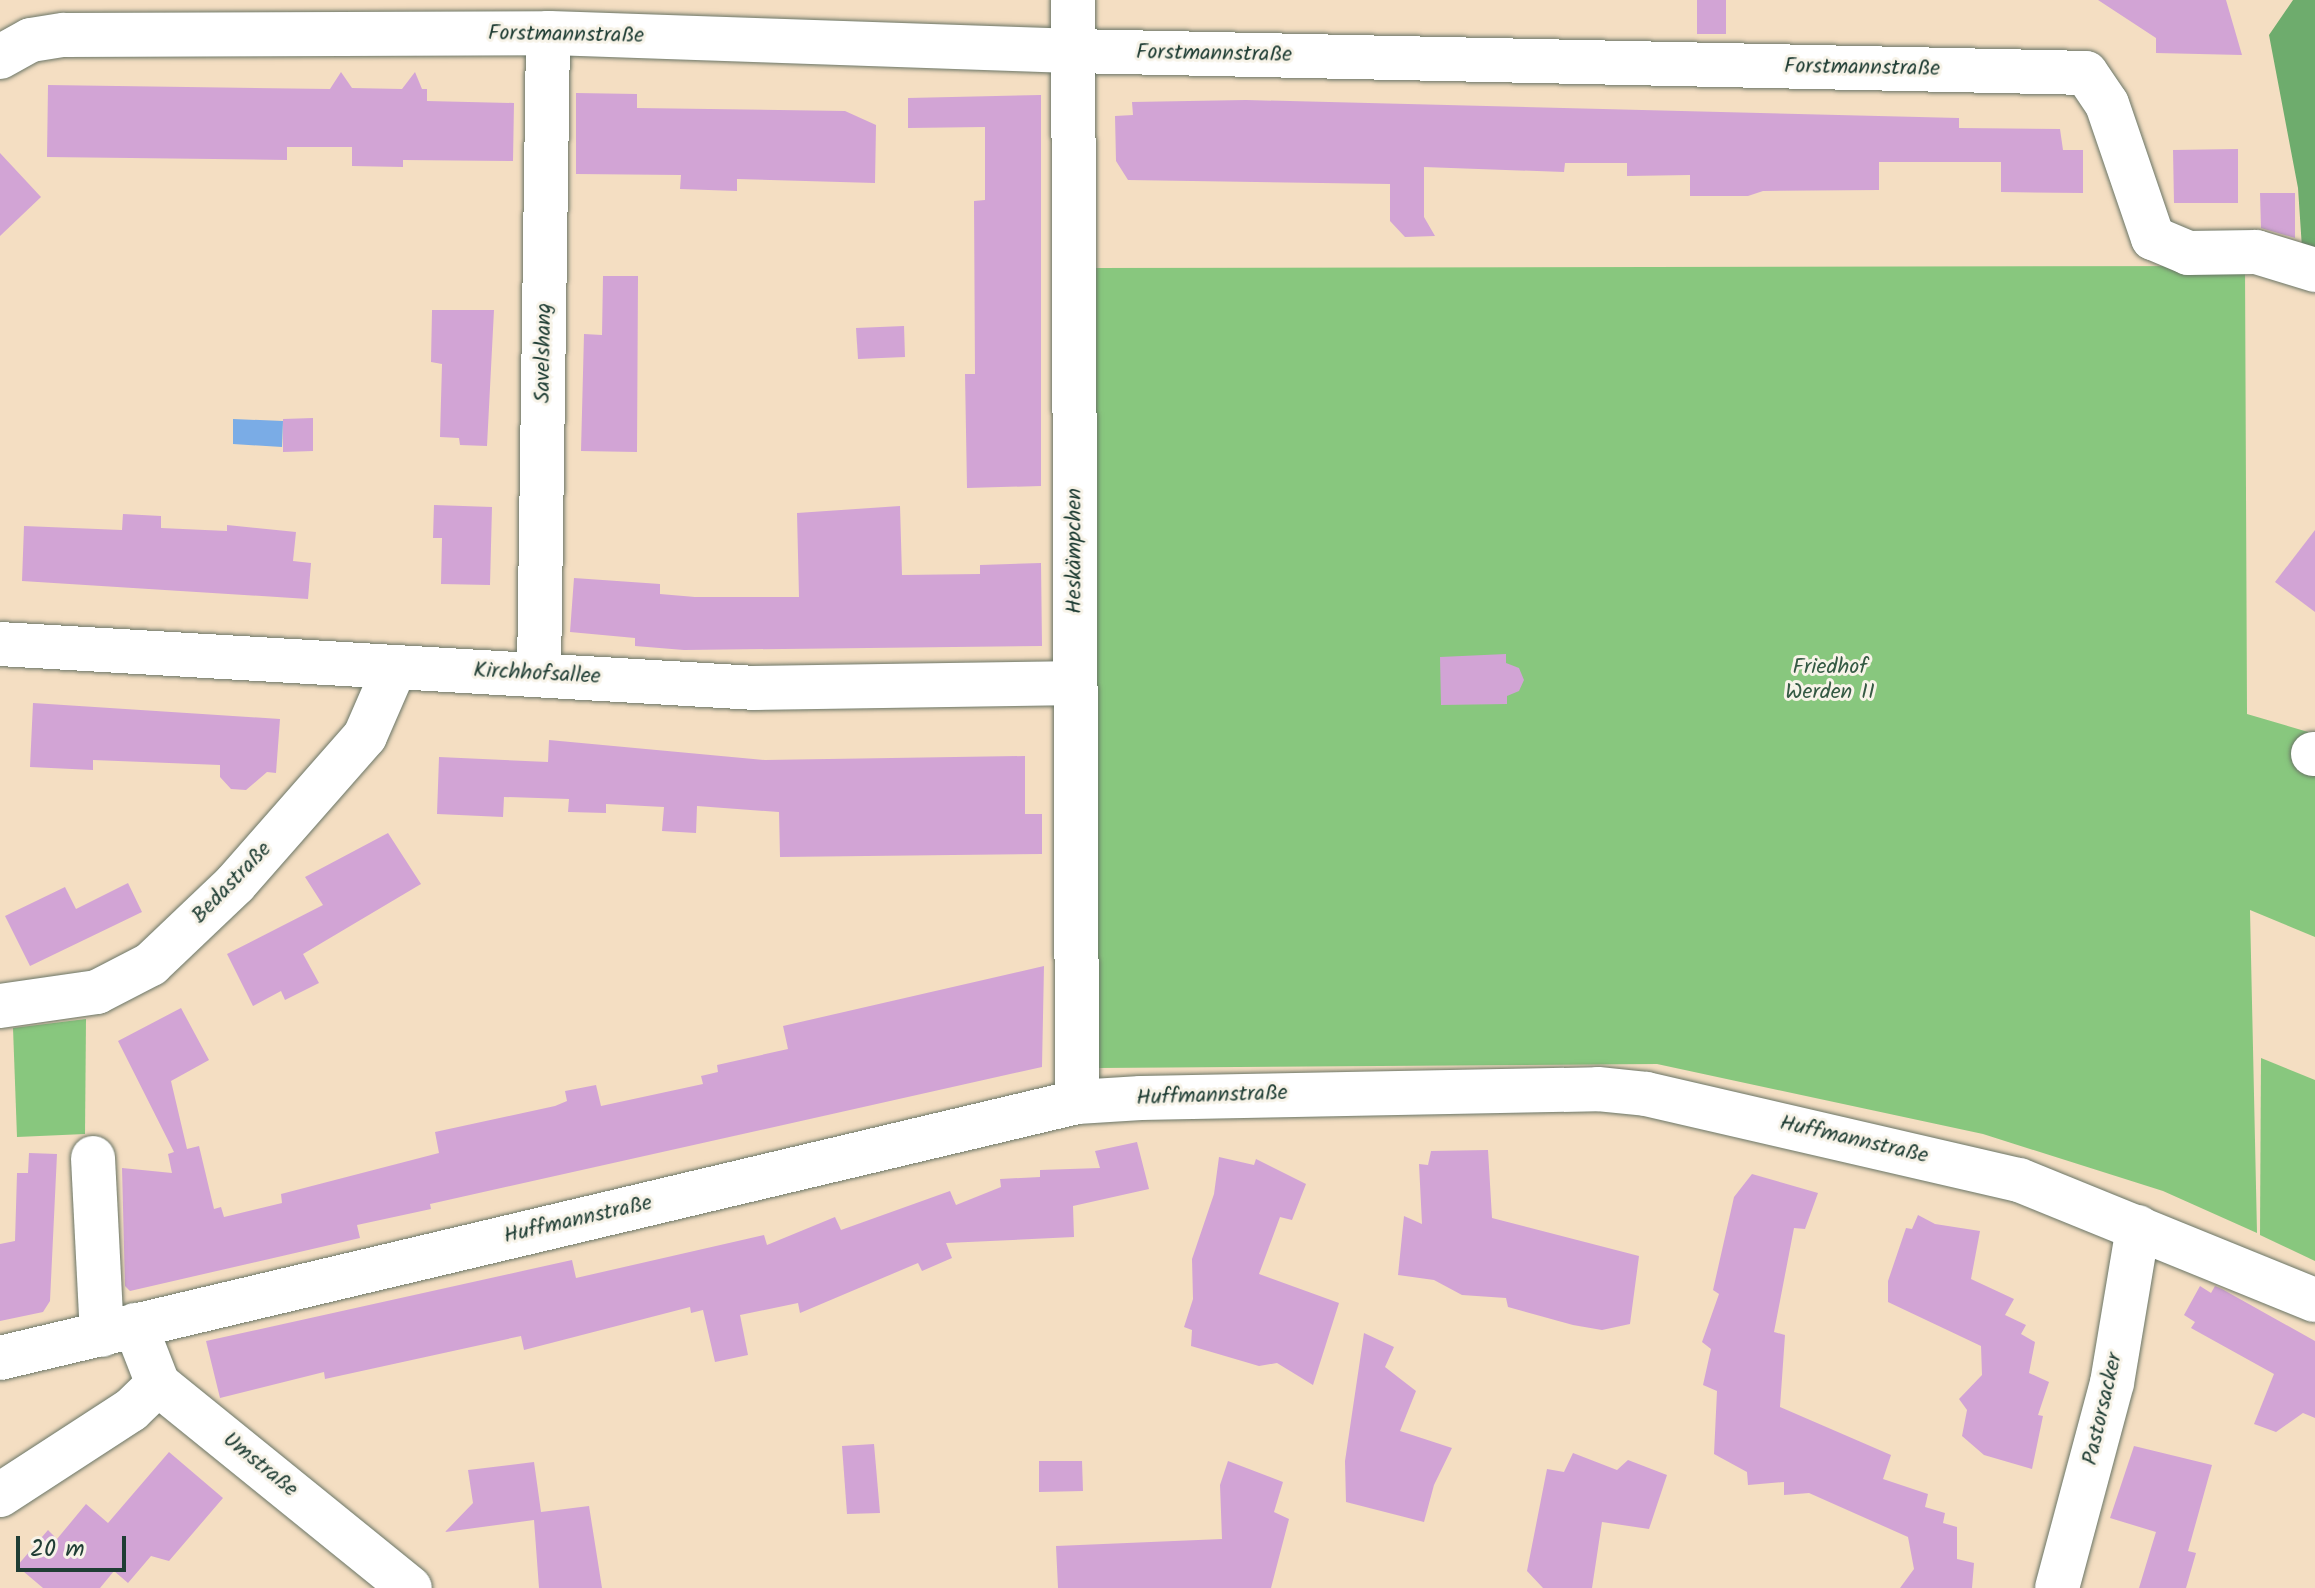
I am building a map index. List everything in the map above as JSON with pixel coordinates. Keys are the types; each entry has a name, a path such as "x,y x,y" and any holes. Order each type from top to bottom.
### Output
{"street":[{"name":"Heskämpchen","path":"1073,0 1077,1102"},
{"name":"Forstmannstraße","path":"0,57 31,40 64,35 548,33 1073,51 2086,73 2107,104 2153,238 2188,253 2256,252 2315,270"},
{"name":"Savelshang","path":"539,673 548,33"},
{"name":"Kirchhofsallee","path":"0,644 757,688 1075,683"},
{"name":"Bedastraße","path":"0,1006 97,992 151,964 235,884 365,736 395,667"},
{"name":"Huffmannstraße","path":"0,1358 1077,1102 1567,1089 1646,1094 2019,1180 2315,1300"},
{"path":"93,1158 119,1330"},
{"name":"Pastorsacker","path":"2057,1588 2112,1383 2138,1227"},
{"name":"Umstraße","path":"119,1330 158,1384 410,1588"},
{"path":"0,1495 131,1410 158,1384"}],"green space":[{"path":"2293,0 2315,0 2315,248 2302,248 2298,188 2269,35"},
{"name":"Friedhof Werden II","path":"2245,266 2247,714 2315,734 2315,937 2250,910 2257,1233 2163,1191 1983,1134 1657,1064 1098,1068 1093,268"},
{"path":"86,1019 85,1134 17,1137 13,1028"},
{"path":"2261,1058 2315,1080 2315,1261 2260,1235"}],"water":[{"path":"233,419 283,421 282,447 233,444"}],"building":[{"path":"1697,0 1726,0 1726,34 1697,34"},
{"path":"2098,0 2226,0 2242,55 2156,53 2156,38"},
{"path":"341,72 352,88 402,89 415,72 422,89 427,89 427,101 514,103 513,161 403,160 403,167 352,166 352,147 287,147 287,160 47,157 48,85 330,89"},
{"path":"576,93 637,94 637,108 845,111 876,125 875,183 737,179 737,191 680,189 681,175 576,174"},
{"path":"1041,95 1041,486 967,488 965,374 975,374 974,201 985,200 985,127 908,128 908,98"},
{"path":"1246,100 1959,118 1959,128 2060,129 2063,150 2083,150 2083,193 2001,192 2001,162 1879,162 1879,190 1763,191 1748,196 1690,196 1690,175 1627,176 1627,163 1565,163 1564,172 1424,167 1424,217 1435,236 1405,237 1390,221 1390,184 1128,180 1116,161 1115,116 1133,115 1132,102"},
{"path":"2238,149 2238,203 2174,203 2173,150"},
{"path":"0,153 41,197 0,236"},
{"path":"2260,193 2295,193 2295,238 2261,228"},
{"path":"603,276 638,276 637,452 581,451 584,334 602,335"},
{"path":"432,310 494,310 487,446 460,445 459,438 440,437 442,364 431,362"},
{"path":"904,326 905,357 858,359 856,328"},
{"path":"313,418 313,451 283,452 283,419"},
{"path":"434,505 492,507 490,585 441,584 442,538 433,538"},
{"path":"900,506 902,575 980,574 980,565 1041,563 1042,646 684,650 635,646 635,638 570,632 574,578 660,584 660,594 695,597 799,597 797,513"},
{"path":"123,514 161,516 161,528 227,531 227,525 296,532 293,561 311,563 308,599 22,581 24,526 122,530"},
{"path":"2315,530 2315,612 2275,582"},
{"path":"1506,654 1506,663 1519,668 1524,680 1519,691 1507,696 1507,704 1441,705 1440,657"},
{"path":"33,703 280,719 276,773 267,772 246,790 231,789 220,777 220,765 93,760 93,770 30,767"},
{"path":"549,740 765,760 1025,756 1025,814 1042,814 1042,854 780,857 779,812 697,806 696,833 662,831 664,807 606,804 606,813 568,812 569,799 504,797 503,817 437,814 439,757 548,762"},
{"path":"388,833 421,884 303,954 319,983 285,1000 281,991 253,1006 227,954 323,905 305,877"},
{"path":"128,883 142,912 30,966 5,916 65,887 76,909"},
{"path":"1044,966 1042,1067 430,1204 431,1209 357,1225 360,1238 130,1291 125,1286 122,1168 172,1173 168,1154 174,1152 118,1041 181,1008 209,1060 171,1081 187,1149 199,1146 214,1209 221,1207 224,1217 282,1203 281,1194 439,1153 435,1132 555,1106 567,1101 565,1091 596,1085 601,1106 703,1084 701,1076 718,1072 717,1065 788,1049 783,1026"},
{"path":"1137,1142 1149,1189 1073,1206 1074,1237 946,1243 952,1258 922,1271 918,1263 800,1313 798,1303 740,1315 748,1355 715,1362 703,1310 691,1313 690,1307 524,1350 521,1336 325,1379 324,1372 220,1398 206,1341 572,1260 576,1278 764,1235 767,1245 835,1217 841,1230 950,1191 956,1205 1001,1187 1000,1179 1040,1177 1040,1170 1100,1168 1095,1151"},
{"path":"1488,1150 1492,1218 1639,1256 1630,1324 1602,1330 1573,1325 1508,1307 1506,1298 1462,1295 1434,1280 1398,1275 1404,1216 1422,1224 1419,1164 1428,1165 1431,1151"},
{"path":"29,1153 57,1154 50,1301 43,1312 0,1321 0,1244 15,1241 17,1173 28,1173"},
{"path":"1219,1157 1254,1165 1256,1159 1306,1184 1292,1220 1280,1217 1259,1274 1339,1303 1313,1385 1277,1363 1259,1366 1191,1346 1192,1330 1184,1327 1193,1299 1192,1259 1214,1194"},
{"path":"1752,1174 1818,1193 1805,1229 1794,1228 1774,1332 1785,1335 1780,1407 1891,1455 1883,1479 1928,1494 1925,1507 1945,1513 1943,1523 1957,1527 1957,1559 1974,1563 1972,1588 1900,1588 1914,1569 1908,1537 1809,1493 1784,1495 1784,1482 1748,1485 1747,1472 1714,1454 1717,1391 1703,1385 1711,1349 1702,1342 1719,1294 1713,1290 1734,1197"},
{"path":"1918,1215 1935,1224 1980,1231 1971,1279 2014,1299 2005,1315 2026,1325 2021,1334 2035,1342 2029,1373 2049,1382 2038,1415 2043,1416 2032,1469 1984,1455 1962,1436 1967,1410 1959,1399 1982,1375 1981,1346 1888,1302 1888,1281 1906,1228 1912,1229"},
{"path":"2200,1286 2211,1293 2215,1286 2222,1289 2315,1341 2315,1418 2303,1413 2276,1432 2254,1424 2274,1374 2191,1328 2195,1322 2184,1315"},
{"path":"1364,1333 1394,1347 1385,1367 1416,1391 1400,1431 1452,1448 1434,1485 1424,1522 1346,1502 1345,1461"},
{"path":"874,1444 880,1513 847,1514 842,1446"},
{"path":"2134,1446 2212,1465 2188,1551 2196,1553 2186,1588 2139,1588 2156,1532 2110,1518"},
{"path":"169,1452 223,1498 169,1561 151,1556 128,1583 114,1571 100,1588 43,1588 17,1566 48,1530 57,1539 86,1504 108,1523"},
{"path":"1573,1453 1617,1470 1628,1460 1667,1475 1649,1529 1602,1522 1592,1588 1543,1588 1527,1571 1547,1469 1564,1472"},
{"path":"1039,1461 1082,1461 1083,1491 1039,1492"},
{"path":"1228,1461 1283,1482 1274,1512 1289,1519 1271,1588 1058,1588 1056,1546 1222,1539 1220,1485"},
{"path":"534,1462 541,1512 589,1506 602,1588 539,1588 534,1520 445,1532 473,1503 468,1470"}]}
